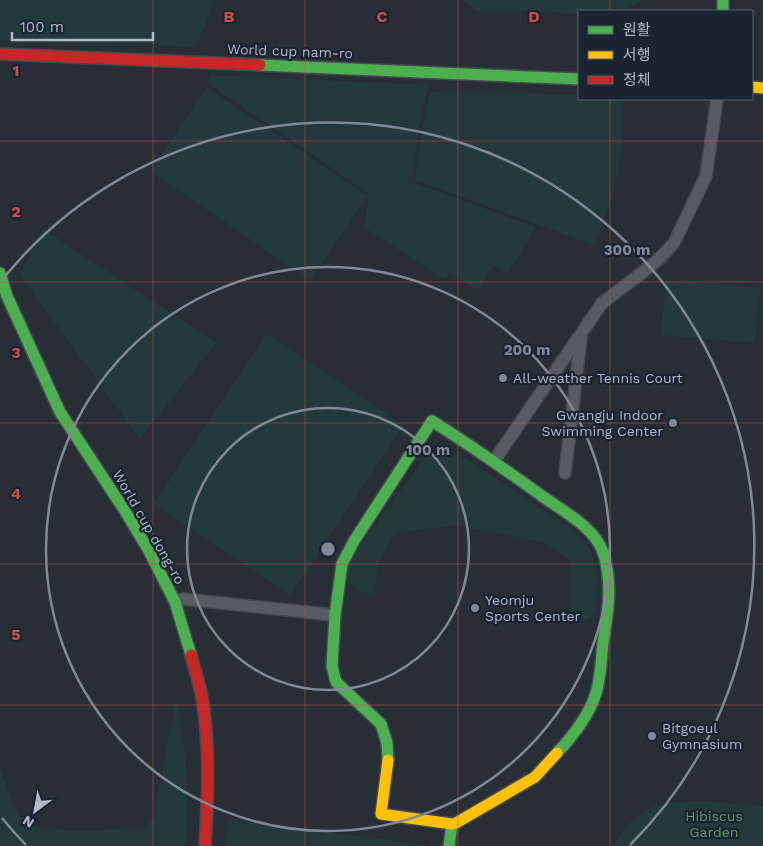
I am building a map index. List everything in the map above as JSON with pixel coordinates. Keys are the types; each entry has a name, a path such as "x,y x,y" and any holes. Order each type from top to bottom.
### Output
{"street":[{"name":"World cup nam-ro","path":"0,54 578,79"},
{"path":"494,461 582,336 591,318 602,303 638,276 674,243 706,176 717,100"},
{"name":"World cup dong-ro","path":"0,272 7,296 60,412 125,511 149,551 175,602 203,703 208,750 209,789 205,846"},
{"path":"565,473 582,336"},
{"path":"432,421 494,461 576,520 597,541 603,552 609,579 605,632 594,696 582,721 569,740 535,777 456,823 381,814 388,751 386,732 381,724 336,682 332,666 338,582 346,554 432,421"},
{"path":"175,602 193,600 335,615"},
{"path":"449,846 452,824"}],"green space":[{"path":"0,0 213,0 207,21 195,47 0,40"},
{"path":"464,0 643,0 624,10 614,7 613,10 578,10 578,15 545,11 477,11"},
{"path":"210,75 429,85 419,128 412,182 536,227 507,274 494,266 478,290 449,273 445,280 365,228 368,193 207,83"},
{"path":"207,87 368,196 310,280 150,171"},
{"path":"429,92 578,95 578,100 623,100 622,142 619,167 607,212 594,245 414,180"},
{"path":"43,229 216,343 140,439 20,275"},
{"path":"666,280 760,288 755,343 661,335"},
{"path":"267,334 404,425 291,595 154,504"},
{"path":"443,450 464,458 574,530 591,550 598,575 597,607 589,619 569,618 570,565 567,557 546,543 488,531 454,526 402,531 392,537 377,567 375,596 359,591 347,582 349,562 427,454"},
{"path":"176,697 183,734 186,771 186,846 0,846 0,768 18,815 39,829 81,831 143,829 154,819"},
{"name":"Hibiscus Garden","path":"709,801 763,807 763,846 614,846 622,832 634,819 655,806 668,803"},
{"path":"227,819 426,845 426,846 225,846"}],"traffic: fast":[{"path":"723,0 723,10"},
{"path":"260,65 578,79"},
{"path":"0,273 7,296 60,412 125,511 149,551 175,602 191,655"},
{"path":"432,421 577,520 593,535 603,552 608,574 609,598 597,690 584,719 557,753"},
{"path":"388,760 387,743 381,724 336,682 332,666 335,615 342,564 354,541 432,421"},
{"path":"449,846 452,824"}],"traffic: slow":[{"path":"753,87 763,88"},
{"path":"388,760 381,814 452,824 535,777 557,753"}],"traffic: jam":[{"path":"0,54 260,65"},
{"path":"191,655 202,698 207,739 208,793 205,846"}],"place":[{"name":"All-weather Tennis Court","path":"503,378"},
{"name":"Gwangju Indoor Swimming Center","path":"673,423"},
{"name":"Yeomju Sports Center","path":"475,608"},
{"name":"Bitgoeul Gymnasium","path":"652,736"}]}
